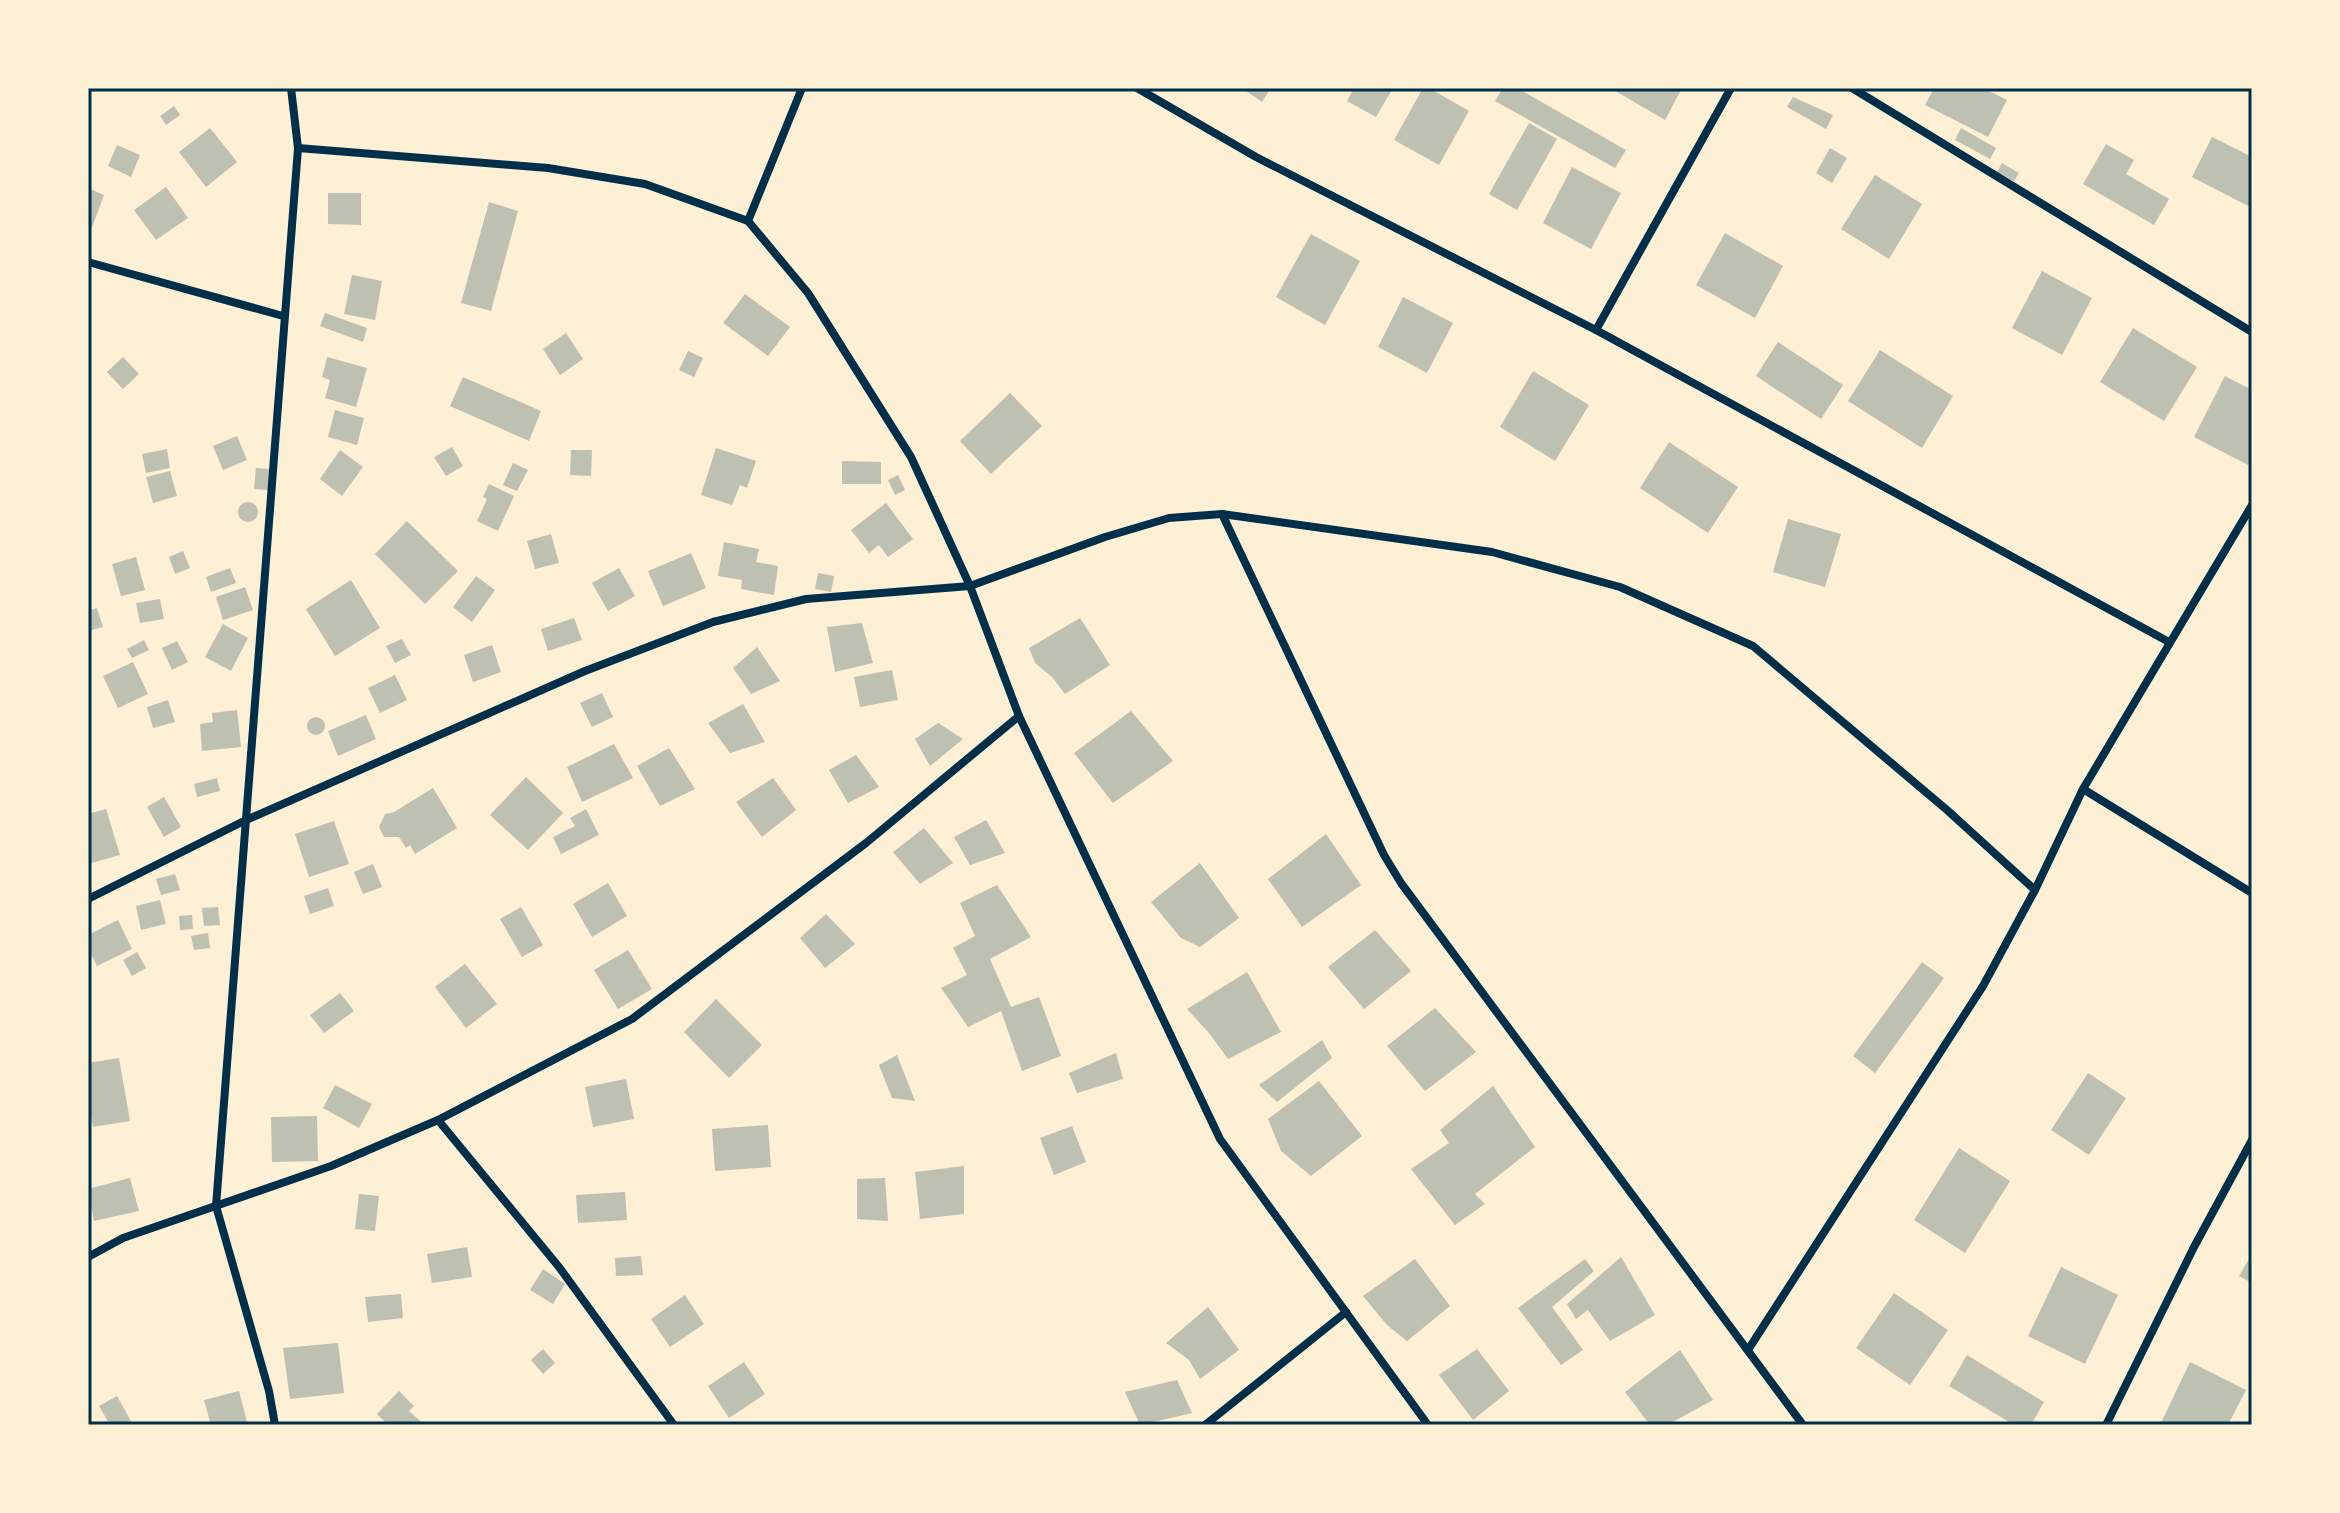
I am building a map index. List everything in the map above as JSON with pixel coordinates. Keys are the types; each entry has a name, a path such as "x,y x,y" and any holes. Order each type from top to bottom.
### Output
{"street":[{"path":"275,1425 269,1391 216,1206 298,148 291,88"},
{"path":"748,221 802,88"},
{"path":"1137,88 1256,157 1596,330 2169,642"},
{"path":"1596,330 1731,88"},
{"path":"1852,88 2252,332"},
{"path":"298,148 562,170 645,184 748,221 808,293 911,457 970,586 1019,716 1220,1139 1428,1425"},
{"path":"88,262 283,316"},
{"path":"1748,1350 1968,1011 2035,890 2083,789 2252,505"},
{"path":"1222,514 1384,855 1401,883 1803,1425"},
{"path":"88,899 244,821 585,671 713,622 806,599 970,586 1105,537 1169,518 1222,514 1492,552 1620,587 1753,646 1947,810 2035,890"},
{"path":"89,1255 123,1238 331,1166 438,1120 632,1019 866,843 1019,716"},
{"path":"2083,789 2252,893"},
{"path":"438,1120 559,1267 674,1425"},
{"path":"2106,1425 2194,1247 2252,1140"},
{"path":"1205,1425 1346,1312"}],"building":[{"path":"1242,88 1271,88 1262,102"},
{"path":"1354,88 1393,88 1376,117 1347,101"},
{"path":"1423,88 1429,88 1469,111 1439,165 1394,140"},
{"path":"1503,88 1517,88 1626,150 1615,168 1495,101"},
{"path":"1610,88 1682,88 1665,120"},
{"path":"1934,88 1983,88 2007,100 1988,137 1925,105"},
{"path":"1793,97 1833,115 1826,129 1787,107"},
{"path":"174,106 180,115 166,125 160,116"},
{"path":"1529,123 1557,139 1517,210 1489,194"},
{"path":"210,128 237,162 206,187 179,152"},
{"path":"1961,128 1996,148 1990,159 1955,140"},
{"path":"2212,137 2252,157 2252,208 2192,177"},
{"path":"2106,144 2134,160 2126,174 2169,199 2154,225 2083,184"},
{"path":"117,145 140,155 131,177 108,166"},
{"path":"1830,148 1847,158 1832,183 1816,173"},
{"path":"2002,163 2019,173 2014,181 1997,172"},
{"path":"1572,167 1621,193 1591,249 1543,223"},
{"path":"1875,175 1922,204 1889,259 1841,229"},
{"path":"166,187 188,218 156,240 134,210"},
{"path":"88,188 104,195 91,230 88,228"},
{"path":"328,193 361,193 361,225 328,224"},
{"path":"489,202 518,211 491,311 461,303"},
{"path":"1725,233 1783,266 1755,318 1696,285"},
{"path":"1311,234 1360,261 1325,325 1276,297"},
{"path":"2042,271 2092,298 2062,355 2012,328"},
{"path":"352,275 382,281 375,320 344,314"},
{"path":"745,294 790,327 768,356 723,323"},
{"path":"1403,297 1453,323 1427,373 1378,347"},
{"path":"325,313 367,328 363,342 320,326"},
{"path":"2133,328 2197,367 2164,421 2100,382"},
{"path":"566,333 583,359 560,375 543,349"},
{"path":"1778,342 1843,385 1821,419 1756,376"},
{"path":"1880,350 1953,396 1922,448 1848,401"},
{"path":"688,351 703,358 694,377 679,370"},
{"path":"123,357 139,374 123,389 107,372"},
{"path":"327,357 367,368 356,407 325,398 330,380 322,377"},
{"path":"1533,371 1589,405 1555,461 1500,427"},
{"path":"2225,376 2252,390 2252,459 2248,465 2194,437"},
{"path":"463,377 541,411 529,441 450,406"},
{"path":"1010,393 1042,426 991,474 960,441"},
{"path":"335,410 364,418 357,445 328,437"},
{"path":"237,436 247,460 223,470 213,446"},
{"path":"1669,442 1738,487 1708,533 1640,488"},
{"path":"452,447 463,466 446,476 434,457"},
{"path":"716,448 756,461 747,488 740,485 732,505 701,495"},
{"path":"167,449 170,468 146,473 142,454"},
{"path":"340,450 363,467 342,496 320,479"},
{"path":"571,450 592,450 591,476 570,475"},
{"path":"842,461 881,462 881,484 842,484"},
{"path":"513,463 528,470 517,491 503,485"},
{"path":"256,468 269,469 268,490 254,489"},
{"path":"170,471 177,496 153,503 146,477"},
{"path":"898,475 905,490 895,495 888,480"},
{"path":"489,484 514,496 498,531 477,521 487,499 483,497"},
{"path":"244,502 252,502 258,512 252,522 244,522 238,516 238,508"},
{"path":"886,503 913,539 888,557 879,545 869,553 851,530"},
{"path":"1788,519 1841,534 1825,587 1773,572"},
{"path":"407,521 458,571 425,604 375,554"},
{"path":"551,534 559,563 535,569 527,541"},
{"path":"724,542 759,549 756,562 778,566 774,595 741,589 742,580 718,576"},
{"path":"183,551 190,568 175,574 169,557"},
{"path":"691,553 706,588 663,606 648,571"},
{"path":"136,557 145,590 121,596 112,564"},
{"path":"230,568 236,583 211,592 206,577"},
{"path":"619,568 635,596 608,611 592,583"},
{"path":"818,573 834,576 831,592 815,589"},
{"path":"476,576 495,590 472,622 453,607"},
{"path":"351,580 380,628 335,656 306,609"},
{"path":"245,587 253,610 223,620 216,597"},
{"path":"160,599 164,619 140,623 136,603"},
{"path":"97,608 103,627 88,631 88,611"},
{"path":"574,618 582,640 548,651 541,629"},
{"path":"1080,618 1110,665 1065,694 1052,677 1035,663 1029,648"},
{"path":"862,623 873,663 835,672 827,627"},
{"path":"223,624 248,638 231,671 205,657"},
{"path":"402,639 411,655 395,663 386,646"},
{"path":"144,640 149,650 132,658 127,649"},
{"path":"177,641 188,662 172,670 162,648"},
{"path":"492,645 501,672 473,682 464,655"},
{"path":"757,647 780,681 751,694 733,668"},
{"path":"133,662 148,694 118,708 103,676"},
{"path":"892,670 898,700 860,707 854,677"},
{"path":"395,675 407,700 380,713 368,688"},
{"path":"602,693 613,717 592,727 580,703"},
{"path":"168,700 175,722 153,728 147,707"},
{"path":"743,704 765,742 730,753 708,723"},
{"path":"237,710 241,747 202,751 200,724 213,722 212,713"},
{"path":"1131,711 1173,761 1113,803 1074,753"},
{"path":"366,715 376,739 338,756 328,731"},
{"path":"316,717 325,726 316,735 307,726"},
{"path":"938,723 963,739 930,766 915,739"},
{"path":"614,744 633,778 582,802 567,767"},
{"path":"669,748 695,789 660,806 637,766"},
{"path":"856,755 879,787 848,803 829,770"},
{"path":"526,777 563,813 528,850 490,815"},
{"path":"217,778 220,791 197,797 194,784"},
{"path":"773,778 796,810 762,837 736,802"},
{"path":"433,788 457,828 415,854 410,845 406,848 399,837 384,837 379,827 385,814 394,812"},
{"path":"164,797 181,827 164,837 147,807"},
{"path":"106,809 120,855 88,864 88,814"},
{"path":"586,809 599,835 561,854 553,837 575,826 570,818"},
{"path":"986,820 1005,853 970,865 954,837"},
{"path":"334,821 349,864 309,877 295,834"},
{"path":"924,828 953,863 920,884 893,852"},
{"path":"1326,834 1361,885 1302,927 1268,879"},
{"path":"1200,863 1239,918 1200,947 1181,938 1151,902"},
{"path":"373,864 382,887 363,894 354,872"},
{"path":"175,874 180,890 161,895 156,879"},
{"path":"608,883 627,916 592,937 573,904"},
{"path":"997,885 1031,937 990,959 1011,1007 1039,997 1061,1056 1022,1071 1001,1011 968,1027 941,988 967,975 953,948 975,936 960,903"},
{"path":"328,888 334,906 310,914 304,896"},
{"path":"160,900 166,924 141,930 136,906"},
{"path":"218,907 220,925 204,926 202,908"},
{"path":"521,907 543,945 522,957 500,919"},
{"path":"826,914 855,944 825,968 800,938"},
{"path":"192,915 193,929 180,930 179,916"},
{"path":"118,920 132,949 97,966 88,948 88,935"},
{"path":"1375,930 1411,971 1364,1009 1328,967"},
{"path":"208,933 210,948 194,950 191,936"},
{"path":"628,950 652,989 618,1009 594,970"},
{"path":"137,952 146,968 132,976 123,960"},
{"path":"1922,962 1944,978 1875,1073 1853,1056"},
{"path":"465,964 497,1004 466,1028 435,987"},
{"path":"1247,972 1281,1032 1228,1059 1187,1009"},
{"path":"340,993 354,1011 324,1033 310,1015"},
{"path":"716,999 762,1045 729,1078 684,1032"},
{"path":"1435,1008 1476,1052 1425,1091 1387,1046"},
{"path":"1322,1040 1332,1058 1277,1102 1259,1085"},
{"path":"1116,1053 1123,1079 1077,1093 1069,1073"},
{"path":"897,1055 915,1101 892,1098 879,1065"},
{"path":"119,1058 130,1121 93,1127 88,1099 88,1063"},
{"path":"2088,1073 2126,1098 2089,1155 2051,1130"},
{"path":"626,1079 634,1119 593,1127 585,1087"},
{"path":"1319,1081 1362,1136 1311,1176 1281,1151 1268,1119"},
{"path":"335,1085 372,1104 359,1128 323,1108"},
{"path":"1493,1086 1535,1147 1475,1194 1485,1204 1455,1225 1411,1169 1449,1143 1440,1130"},
{"path":"317,1116 318,1161 272,1162 271,1117"},
{"path":"768,1125 771,1167 715,1171 712,1129"},
{"path":"1072,1126 1086,1162 1054,1175 1040,1138"},
{"path":"1959,1148 2010,1181 1965,1253 1914,1220"},
{"path":"964,1166 964,1214 920,1219 915,1172"},
{"path":"130,1178 139,1211 94,1221 88,1189"},
{"path":"885,1178 888,1221 857,1219 857,1179"},
{"path":"625,1192 627,1220 578,1223 576,1195"},
{"path":"359,1194 379,1196 375,1231 355,1229"},
{"path":"467,1247 472,1277 432,1283 427,1254"},
{"path":"2252,1254 2252,1283 2239,1276"},
{"path":"641,1256 643,1275 616,1276 615,1258"},
{"path":"1621,1257 1655,1315 1610,1341 1588,1310 1576,1319 1567,1304"},
{"path":"1415,1259 1450,1306 1407,1341 1387,1325 1363,1296"},
{"path":"1585,1259 1594,1271 1552,1307 1583,1350 1561,1365 1518,1308"},
{"path":"2061,1267 2118,1295 2085,1364 2028,1336"},
{"path":"543,1269 565,1284 553,1304 530,1290"},
{"path":"1894,1293 1948,1330 1910,1385 1856,1348"},
{"path":"401,1294 403,1318 368,1322 365,1297"},
{"path":"685,1295 704,1324 670,1347 651,1319"},
{"path":"1208,1307 1239,1350 1200,1379 1189,1360 1166,1343"},
{"path":"338,1343 344,1393 290,1399 283,1348"},
{"path":"543,1349 555,1363 543,1374 531,1360"},
{"path":"1477,1349 1509,1391 1473,1420 1439,1375"},
{"path":"1680,1350 1713,1400 1667,1425 1650,1425 1625,1392"},
{"path":"1967,1355 2044,1402 2031,1425 2014,1425 1949,1386"},
{"path":"744,1362 765,1394 729,1418 708,1386"},
{"path":"2190,1362 2246,1390 2228,1425 2160,1425"},
{"path":"1177,1380 1192,1413 1140,1425 1125,1392"},
{"path":"239,1391 247,1422 211,1425 204,1400"},
{"path":"399,1391 414,1406 409,1411 425,1425 388,1425 377,1414"},
{"path":"117,1396 132,1423 129,1425 110,1425 99,1406"}]}
